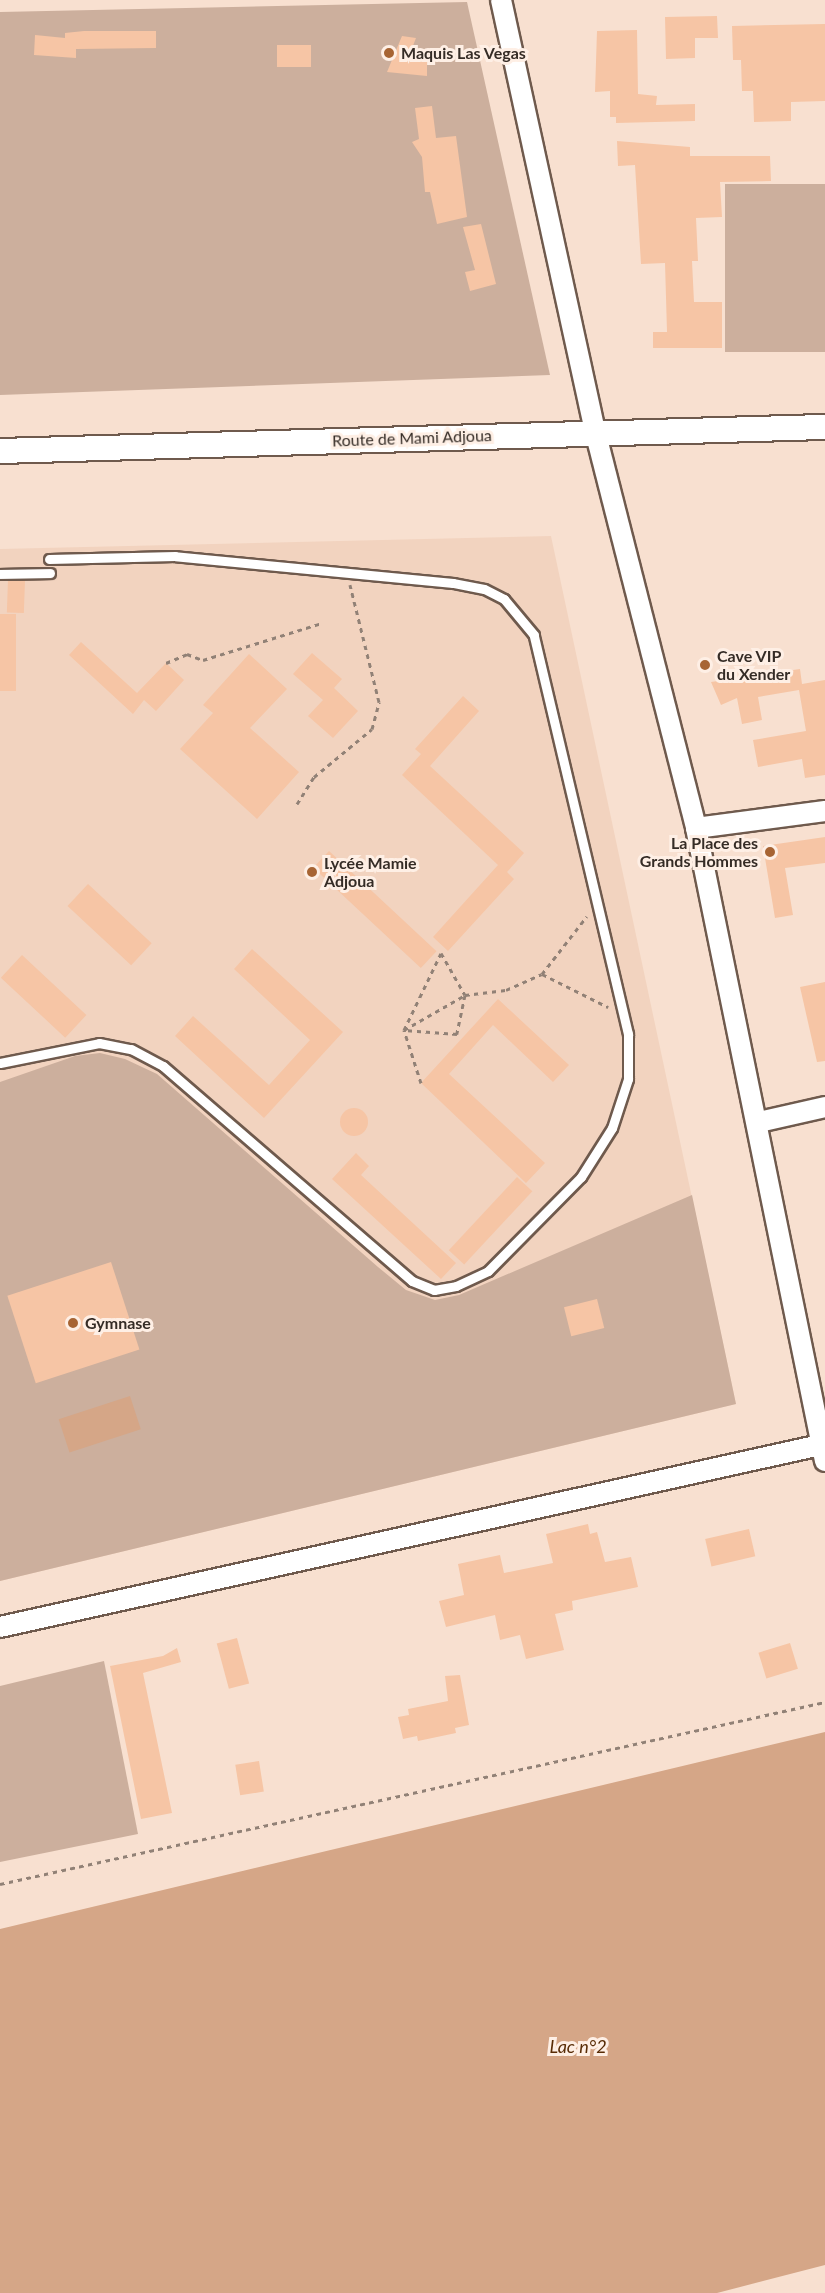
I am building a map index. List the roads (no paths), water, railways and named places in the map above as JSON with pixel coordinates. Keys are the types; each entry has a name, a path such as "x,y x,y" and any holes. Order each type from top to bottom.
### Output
{"street":[{"path":"0,1627 824,1450 759,1122 696,828 595,431 501,0"},
{"name":"Route de Mami Adjoua","path":"0,451 595,431 825,427"},
{"path":"696,828 825,811"},
{"path":"759,1122 825,1107"}],"lane":[{"path":"0,1063 99,1043 130,1048 163,1066 412,1281 434,1290 456,1286 488,1271 581,1177 612,1128 628,1079 628,1034 534,635 521,615 504,598 484,589 175,556 49,559"},
{"path":"0,574 50,573"}],"water":[{"path":"130,1396 141,1429 69,1452 59,1419"},
{"name":"Lac n°2","path":"825,1732 825,2265 717,2293 0,2293 0,1929"}],"place":[{"name":"Maquis Las Vegas","path":"389,53"},
{"name":"Cave VIP du Xender","path":"705,665"},
{"name":"La Place des Grands Hommes","path":"770,852"},
{"name":"Lycée Mamie Adjoua","path":"312,872"},
{"name":"Gymnase","path":"73,1323"}]}
